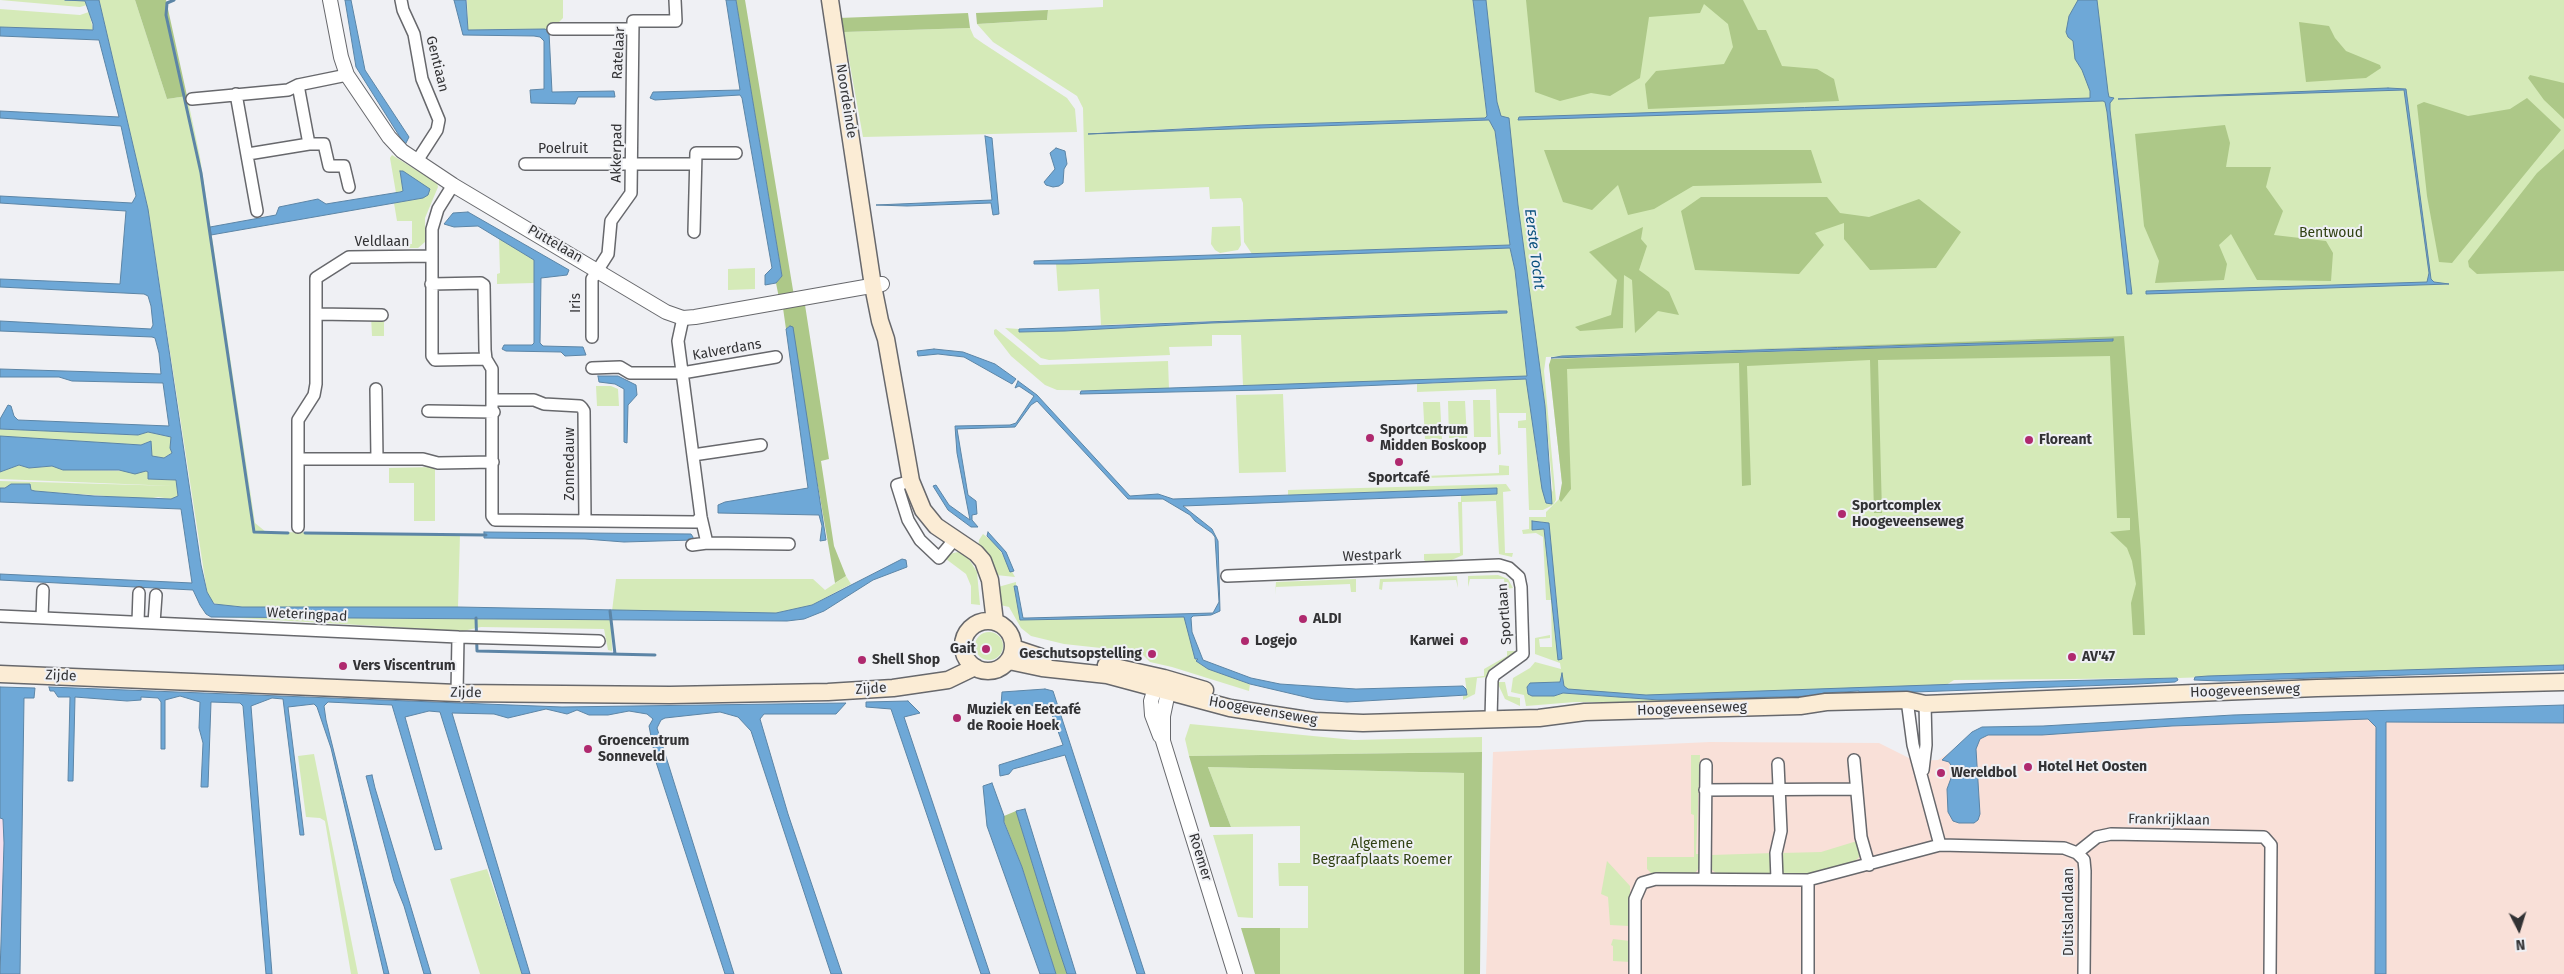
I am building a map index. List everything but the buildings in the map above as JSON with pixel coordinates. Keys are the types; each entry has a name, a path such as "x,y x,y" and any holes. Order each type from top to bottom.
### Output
{"main road":[{"name":"Noordeinde","path":"830,0 862,203 878,285 888,323 886,339 911,481 923,510 936,526 976,553 987,570 988,622"},
{"path":"988,622 1009,631 1011,654 1002,667 993,671 970,662 963,644 965,636 970,628 988,622"},
{"name":"Hoogeveenseweg","path":"1011,654 1050,670 1107,675 1162,686 1230,708 1314,721 1363,723 1492,714 1539,718 1585,712 1800,706 1826,702 1908,705 2317,688 2564,682"},
{"name":"Zijde","path":"0,674 457,693 723,694 860,690 932,682 970,662"}],"street":[{"name":"Puttelaan","path":"330,0 341,57 347,75 389,137 402,151 453,185 666,312 683,318"},
{"name":"Gentiaan","path":"401,0 403,10 414,34 422,79 439,120 437,130 417,161"},
{"name":"Ratelaar","path":"633,87 633,21 676,21 676,0"},
{"path":"553,30 633,29"},
{"path":"192,99 288,90 298,85 347,75"},
{"path":"298,85 309,144"},
{"name":"Akkerpad","path":"598,270 608,254 611,221 631,193 633,87"},
{"path":"236,94 257,211"},
{"path":"248,154 309,144 324,144 329,166 344,166 348,187"},
{"path":"694,232 696,153 736,153"},
{"name":"Poelruit","path":"525,164 695,164"},
{"path":"453,185 433,220 432,356 435,360 486,359"},
{"name":"Veldlaan","path":"298,527 298,420 314,395 316,384 316,278 349,257 432,256"},
{"name":"Iris","path":"592,337 591,284 598,270"},
{"name":"Zonnedauw","path":"432,284 481,283 484,285 486,359 492,369 494,406 492,516 495,520 696,522 701,517"},
{"path":"683,318 878,285"},
{"path":"316,314 382,314"},
{"name":"Kalverdans","path":"683,318 678,341 701,517 707,543"},
{"name":"Kalverdans","path":"592,368 620,367 630,373 682,373 776,357"},
{"path":"376,389 377,459"},
{"name":"Zonnedauw","path":"428,411 494,406 534,400 544,404 580,406 584,411 585,520"},
{"path":"693,455 761,445"},
{"path":"298,459 423,459 438,463 493,462"},
{"path":"911,481 898,485 908,520 920,540 939,558 960,544"},
{"path":"692,545 707,543 789,544"},
{"name":"Westpark","path":"1227,576 1499,565 1510,568 1515,572"},
{"name":"Sportlaan","path":"1492,714 1492,680 1496,672 1523,654 1522,587 1519,577 1515,572"},
{"path":"42,618 43,590"},
{"path":"138,622 139,593"},
{"path":"154,623 156,595"},
{"name":"Weteringpad","path":"0,616 476,638 599,641"},
{"path":"457,693 458,637"},
{"name":"Roemer","path":"1162,686 1151,701 1152,715 1157,732 1163,741 1235,974"},
{"path":"1923,775 1926,744 1926,704"},
{"path":"1908,705 1913,745 1923,775 1940,845"},
{"path":"1854,760 1861,837 1869,865"},
{"path":"1777,879 1776,853 1781,831 1778,764"},
{"path":"1705,879 1706,765"},
{"path":"1705,790 1856,789"},
{"name":"Frankrijklaan","path":"2077,853 2097,836 2111,834 2264,837 2271,845 2270,974"},
{"path":"1635,974 1635,899 1642,883 1656,878 1808,880 1940,845 2064,848 2077,853"},
{"name":"Duitslandlaan","path":"2077,853 2084,860 2085,871 2084,974"},
{"path":"1808,880 1808,974"}],"shaded area":[{"path":"2564,707 2564,974 1486,974 1493,752 1710,742 1879,743 1915,761 1938,760 1982,732"},
{"path":"0,818 3,819 4,843 0,947"}],"green space":[{"path":"0,0 85,1 87,5 80,7"},
{"path":"99,0 135,0 167,99 187,96 200,157 255,523 266,532 460,534 458,607 242,607 219,605 210,601 207,592 148,209"},
{"path":"135,0 166,0 187,96 167,99"},
{"path":"467,0 563,0 563,18 549,32 544,29 468,30"},
{"path":"736,0 745,0 794,296 779,298 776,283 782,276"},
{"path":"1103,0 1473,0 1487,116 1485,118 1257,125 1088,133 1489,120 1495,131 1510,245 1252,254 1244,242 1243,203 1241,198 1210,199 1209,187 1085,192 1083,108 1077,96 993,42 977,24 1047,20 1048,10 1103,7"},
{"name":"Bentwoud","path":"1484,0 2564,0 2564,665 2178,678 1954,680 1943,687 1652,696 1562,690 1560,674 1560,682 1529,684 1527,687 1528,694 1553,696 1563,693 1659,700 1815,696 1649,703 1575,702 1526,706 1524,695 1511,692 1513,678 1530,668 1535,662 1561,669 1560,663 1535,654 1535,638 1550,635 1550,638 1539,639 1540,647 1552,647 1551,600 1546,600 1543,537 1536,533 1523,534 1522,530 1529,529 1529,517 1546,517 1546,512 1553,505 1543,510 1529,510 1526,428 1518,428 1518,421 1526,420 1526,413 1499,413 1501,454 1498,455 1496,389 1417,392 1417,384 1528,379 1538,467 1553,492 1545,406 1497,112","holes":["2122,336 1551,359 1549,365 1562,483 1559,499 1553,505 1556,500 1544,371 1546,357","1536,521 1549,523 1559,660 1544,529 1533,530"]},
{"path":"1526,0 1743,0 1758,30 1766,30 1782,66 1817,69 1834,79 1839,101 1648,109 1645,84 1656,71 1724,64 1733,47 1728,24 1704,4 1700,13 1649,17 1640,78 1610,96 1591,93 1560,101 1535,92"},
{"path":"0,9 80,15 89,12 93,29 91,31 0,27"},
{"path":"1048,10 1047,20 977,24 976,13"},
{"path":"968,13 970,28 844,32 839,18"},
{"path":"2299,22 2329,26 2335,38 2346,51 2380,65 2381,68 2366,78 2306,82"},
{"path":"970,28 974,37 1067,98 1075,109 1077,132 863,137 844,32"},
{"path":"2530,75 2564,83 2564,119 2544,100 2528,78"},
{"path":"2527,98 2561,130 2452,263 2439,262 2427,196 2417,105 2424,102 2468,116 2510,109"},
{"path":"2225,125 2230,143 2226,167 2271,167 2266,187 2283,211 2274,235 2326,241 2333,253 2331,281 2257,280 2231,234 2219,245 2227,264 2224,280 2155,283 2159,261 2144,226 2135,134"},
{"path":"2564,149 2564,271 2477,274 2469,267 2468,261 2537,173"},
{"path":"1544,150 1811,150 1822,183 1693,186 1654,209 1628,215 1618,185 1592,210 1563,202"},
{"path":"392,155 437,183 438,187 425,218 425,242 418,248 406,248 406,244 412,244 412,221 397,221 394,203 423,198 400,171 403,191 396,193 390,158"},
{"path":"1701,197 1827,197 1840,213 1869,217 1919,199 1961,232 1936,268 1870,270 1844,239 1844,223 1815,233 1824,245 1799,274 1695,270 1681,211"},
{"path":"1240,226 1241,245 1238,250 1220,253 1215,250 1211,244 1212,227"},
{"path":"1643,227 1641,239 1647,246 1639,270 1669,292 1679,315 1658,311 1635,333 1632,280 1624,275 1623,328 1580,331 1575,327 1611,315 1617,280 1589,252"},
{"path":"499,238 534,260 534,283 497,284 497,274 500,273"},
{"path":"1510,248 1515,267 1527,376 1524,377 1243,386 1241,335 1212,335 1212,346 1169,347 1170,355 1049,360 1041,358 1005,328 1019,329 1019,332 1065,331 1211,323 1506,313 1506,311 1499,311 1101,325 1099,289 1058,291 1056,263"},
{"path":"755,268 755,289 728,290 728,269"},
{"path":"805,305 829,459 821,461 834,546 846,576 835,583 790,326 786,329 783,308"},
{"path":"371,316 384,316 384,336 372,336"},
{"path":"996,329 1040,365 1168,361 1169,389 1135,391 1057,390 1045,385 1011,356 994,334"},
{"path":"2124,336 2141,552 2145,635 2133,635 2131,603 2136,584 2132,561 2127,548 2110,532 2130,530 2130,518 2117,518 2110,356 1878,360 1882,513 1874,513 1870,360 1747,366 1751,485 1742,486 1739,363 1567,369 1571,489 1561,502 1559,499 1562,483 1549,365 1551,359 2113,341 2113,339 1700,351"},
{"path":"596,386 611,386 618,389 619,406 597,406"},
{"path":"1283,394 1286,472 1239,473 1236,395"},
{"path":"1473,400 1490,400 1491,437 1474,437"},
{"path":"1448,401 1465,401 1467,438 1449,438"},
{"path":"1423,402 1440,402 1442,439 1425,439"},
{"path":"0,429 138,435 148,432 171,437 172,453 164,458 152,456 150,441 141,445 0,436"},
{"path":"19,465 29,468 53,466 63,470 146,471 148,472 149,479 176,480 178,496 171,499 158,497 148,499 35,491 31,490 30,485 0,488 0,481 174,486 0,479 0,472"},
{"path":"1499,465 1509,466 1509,475 1399,479 1399,477 1499,473"},
{"path":"435,467 435,521 414,521 414,483 389,483 389,468"},
{"path":"1506,484 1511,491 1503,492 1505,553 1513,553 1512,557 1499,554 1496,501 1462,502 1463,555 1447,562 1428,563 1424,560 1424,554 1460,553 1458,502 1461,502 1461,495 1497,494 1497,488 1288,495 1288,490"},
{"path":"983,534 997,545 1015,577 996,575 978,548 979,540"},
{"path":"958,552 967,556 977,572 980,605 971,604 971,586 966,574 946,559 949,554"},
{"path":"1498,575 1508,579 1513,588 1505,589 1504,579 1470,579 1468,587 1468,576"},
{"path":"846,576 851,584 812,605 776,613 612,611 616,579 813,579 825,590"},
{"path":"1457,576 1458,588 1456,580 1383,582 1382,590 1379,589 1380,579"},
{"path":"1356,579 1356,592 1351,592 1350,584 1276,587 1275,595 1276,582"},
{"path":"1016,582 1014,587 1021,620 1185,617 1195,659 1199,659 1196,661 1208,669 1250,684 1249,691 1150,662 1143,655 1137,659 1101,648 1064,644 1031,636 1021,628 1009,607 996,604 998,587"},
{"path":"222,617 611,620 612,651 608,650 604,629 481,627 463,631"},
{"path":"989,632 999,636 1003,646 999,656 989,660 979,656 975,646 979,636"},
{"path":"1507,651 1516,651 1512,656 1491,668 1487,677 1477,678 1475,694 1463,700 1463,696 1467,694 1465,678 1484,676 1484,669 1507,656"},
{"path":"1497,682 1505,682 1508,696 1520,698 1520,706 1505,699"},
{"path":"1190,724 1354,740 1482,737 1482,752 1189,756 1185,739"},
{"path":"1482,752 1480,974 1464,974 1464,773 1208,767 1231,827 1210,827 1189,756"},
{"path":"314,754 358,974 351,974 325,821 320,818 306,817 298,756"},
{"path":"1691,755 1700,755 1696,854 1699,854 1699,868 1695,873 1651,873 1647,869 1647,857 1694,857 1694,815 1691,814"},
{"name":"Algemene Begraafplaats Roemer","path":"1208,767 1464,773 1464,974 1280,974 1280,928 1308,928 1308,886 1279,886 1278,863 1300,863 1300,826 1231,827"},
{"path":"1016,811 1067,974 1056,974 1022,867 1004,821 1004,816"},
{"path":"1253,834 1253,918 1238,917 1213,835"},
{"path":"1857,841 1860,856 1853,863 1812,873 1779,873 1781,853 1821,852"},
{"path":"1774,853 1775,874 1716,873 1711,869 1711,855"},
{"path":"1607,861 1630,886 1631,924 1629,926 1610,925 1608,897 1601,894"},
{"path":"487,869 522,974 480,974 450,879"},
{"path":"1241,928 1280,928 1280,974 1255,974"},
{"path":"1613,939 1630,941 1630,962 1613,961 1613,946 1611,945"}],"water":[{"path":"65,0 99,0 148,209 201,565 207,592 214,604 242,607 458,607 776,613 812,605 902,559 906,560 907,567 873,580 824,611 804,619 787,621 211,617 206,614 200,605 193,590 0,580 0,574 192,583 181,509 0,502 0,488 5,488 11,484 30,484 31,490 35,491 94,496 171,499 178,496 176,480 148,479 148,472 146,471 135,474 119,470 63,470 52,466 29,468 19,465 0,472 0,436 141,445 151,441 152,456 164,458 172,453 170,448 171,437 148,432 138,435 0,429 0,419 8,405 11,406 14,416 18,420 169,426 163,383 72,381 59,377 0,377 0,369 161,374 159,353 155,338 152,337 0,331 0,321 151,329 153,325 151,306 148,296 144,294 0,287 0,279 120,284 126,211 0,203 0,196 132,203 136,196 121,126 0,118 0,111 119,117 99,40 0,36 0,27 93,30 93,24 85,1"},
{"path":"345,0 351,0 365,70 409,137 405,145 356,67"},
{"path":"454,0 466,0 468,30 545,29 549,32 552,92 614,91 615,97 578,97 575,104 531,103 530,90 544,89 544,41 540,37 534,36 463,35"},
{"path":"726,0 736,0 782,276 776,283 765,285 765,275 772,268 742,98 740,95 655,100 650,98 653,92 740,90"},
{"path":"1473,0 1486,0 1497,102 1501,116 1509,118 1518,205 1545,406 1552,504 1546,503 1542,489 1526,379 1264,390 1080,394 1081,391 1527,376 1515,270 1510,248 1034,264 1034,261 1510,245 1495,131 1489,120 1088,134 1257,125 1485,118 1487,116"},
{"path":"2078,0 2097,0 2108,92 2109,97 2114,98 2110,103 2110,110 2132,294 2127,294 2107,112 2105,102 2103,101 1518,120 1519,117 2090,98 2090,91 2082,70 2075,59 2073,41 2066,32 2069,16"},
{"path":"2388,88 2406,89 2431,279 2434,282 2449,284 2146,294 2146,291 2427,282 2429,273 2404,90 2118,99"},
{"path":"985,136 992,138 999,214 993,215 991,203 907,206 876,205 992,200"},
{"path":"1056,148 1065,151 1067,164 1064,169 1063,183 1053,187 1046,185 1044,182 1055,169 1050,153"},
{"path":"400,171 403,171 430,189 428,195 423,198 211,235 210,227 276,215 279,207 318,199 326,204 403,191"},
{"path":"468,212 569,270 567,275 541,278 540,343 543,346 583,347 586,355 565,356 561,352 506,351 502,349 504,345 532,345 534,343 534,260 478,226 454,227 444,224 453,213"},
{"path":"1507,311 1507,313 1211,323 1019,332 1019,329"},
{"path":"790,326 793,327 826,540 820,541 822,526 819,515 718,513 718,505 725,502 808,488 786,329"},
{"path":"2113,339 2113,341 1551,358 1562,356"},
{"path":"934,349 963,352 995,364 1016,379 1012,384 964,357 938,354 918,356 917,351"},
{"path":"598,376 618,376 636,385 637,395 628,405 627,443 624,442 624,389 615,384 599,382"},
{"path":"1018,381 1037,395 1130,496 1158,494 1173,499 1497,488 1497,494 1183,506 1212,529 1218,541 1220,611 1211,615 1193,616 1191,618 1192,632 1203,660 1251,678 1280,684 1356,689 1463,686 1466,689 1467,695 1347,702 1314,699 1250,684 1208,669 1196,661 1198,659 1195,659 1184,617 1020,620 1014,586 1017,586 1023,618 1213,613 1219,602 1215,537 1212,533 1190,515 1163,499 1128,499 1037,401 1031,405 1015,427 957,429 968,495 976,501 977,514 972,515 972,520 978,527 971,527 948,510 933,486 936,485 949,505 970,520 957,453 955,426 1010,425 1016,423 1034,396 1019,386 1015,388"},
{"path":"1532,521 1549,523 1562,659 1558,660 1544,529 1532,530"},
{"path":"484,532 691,534 693,540 624,542 585,539 484,538"},
{"path":"988,532 1006,552 1014,571 1010,572 1002,552 987,536"},
{"path":"2564,665 2564,670 2221,681 2194,680 2195,677 2208,676"},
{"path":"1562,673 1564,686 1568,689 1646,695 2016,682 2177,678 2178,680 2175,682 2138,684 1859,694 1859,691 1824,693 1815,696 1659,700 1563,693 1554,696 1532,696 1528,694 1527,687 1530,683 1560,682"},
{"path":"0,687 35,688 34,698 24,698 20,974 0,974 4,843 3,819 0,818"},
{"path":"49,687 562,707 846,703 836,714 764,714 760,719 788,814 842,974 831,974 751,731 738,717 720,712 665,718 661,720 657,728 734,974 725,974 656,762 649,726 653,719 647,714 629,711 608,715 589,715 577,710 567,714 546,709 508,718 494,714 452,713 530,974 522,974 440,712 429,711 405,717 442,849 435,850 392,705 328,702 324,706 326,720 389,974 384,974 331,748 317,707 314,704 288,707 304,835 300,835 283,699 272,698 251,706 272,974 266,974 243,706 240,703 211,702 208,787 201,787 203,743 199,728 200,702 180,696 165,700 165,749 161,749 161,702 158,698 141,697 141,700 127,701 75,697 73,781 68,781 70,697 58,697 54,691 50,691"},
{"path":"1045,689 1053,691 1145,974 1137,974 1065,755 1013,769 1009,774 1000,776 999,765 1063,745 1050,709 1044,706 1001,705 1002,692"},
{"path":"908,701 920,713 904,717 990,974 981,974 891,709 866,707 866,702"},
{"path":"2564,705 2564,723 2386,722 2386,974 2375,974 2376,727 2368,719 2172,726 2042,735 1988,735 1980,739 1976,749 1980,814 1978,820 1974,823 1959,823 1953,821 1948,812 1947,789 1954,770 1949,762 1942,760 1972,732 1982,727 2043,726 2233,715"},
{"path":"372,775 431,974 424,974 404,906 394,881 366,776"},
{"path":"992,783 1004,816 1004,822 1022,867 1056,974 1040,974 987,826 983,786"},
{"path":"1025,809 1076,974 1067,974 1016,811"}],"waterway":[{"path":"174,0 167,3 166,15 201,173 254,532 288,533"},
{"path":"305,533 486,535"},
{"path":"610,611 615,654"},
{"path":"476,618 477,651 655,655"}],"place":[{"name":"Sportcentrum Midden Boskoop","path":"1370,438"},
{"name":"Floreant","path":"2029,440"},
{"name":"Sportcafé","path":"1399,462"},
{"name":"Sportcomplex Hoogeveenseweg","path":"1842,514"},
{"name":"ALDI","path":"1303,619"},
{"name":"Logejo","path":"1245,641"},
{"name":"Karwei","path":"1464,641"},
{"name":"Gait","path":"986,649"},
{"name":"Geschutsopstelling","path":"1152,654"},
{"name":"AV'47","path":"2072,657"},
{"name":"Shell Shop","path":"862,660"},
{"name":"Vers Viscentrum","path":"343,666"},
{"name":"Muziek en Eetcafé de Rooie Hoek","path":"957,718"},
{"name":"Groencentrum Sonneveld","path":"588,749"},
{"name":"Hotel Het Oosten","path":"2028,767"},
{"name":"Wereldbol","path":"1941,773"}],"water label":[{"name":"Eerste Tocht","path":"1534,249"}]}
